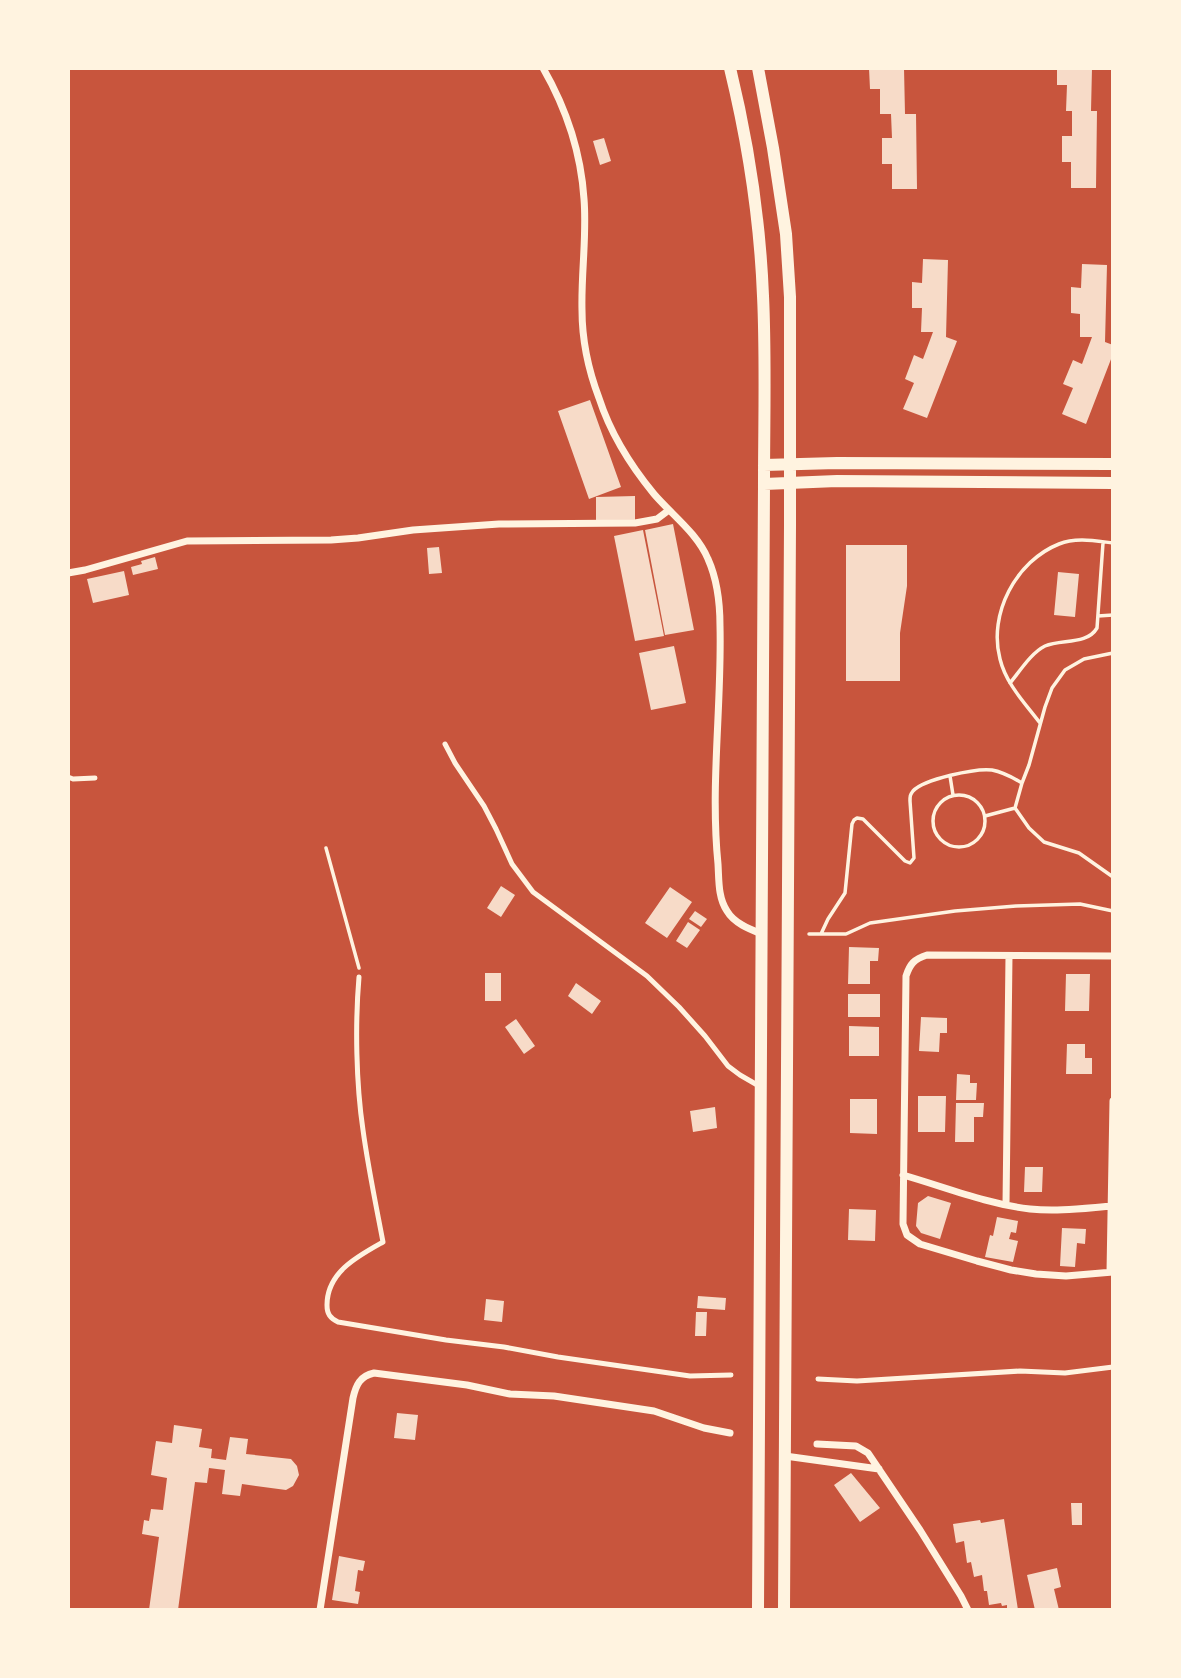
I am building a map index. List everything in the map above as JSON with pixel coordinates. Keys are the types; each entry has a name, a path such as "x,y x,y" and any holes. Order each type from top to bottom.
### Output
{"street":[{"path":"543,68 569,126 580,163 585,224 582,310 587,365 600,402 637,472 695,538 708,558 715,579 720,607 721,640 715,792 720,892 727,911 733,918 762,934"},
{"path":"730,68 747,153 759,237 764,298 758,1610"},
{"path":"758,68 786,234 790,297 784,1610"},
{"path":"764,465 1113,464"},
{"path":"764,484 838,481 1113,483"},
{"path":"68,573 187,541 331,540 486,524 635,523 657,519 670,510"},
{"path":"1113,957 926,955 916,958 909,966 906,976 903,1175 903,1224 906,1235 920,1244 1024,1272 1066,1276 1112,1272 1113,1101"},
{"path":"1006,1205 1009,956"},
{"path":"903,1175 1006,1205 1060,1210 1112,1206"},
{"path":"320,1610 353,1398 359,1381 368,1374 467,1385 510,1394 554,1396 654,1412 704,1428 730,1433"},
{"path":"817,1444 856,1446 868,1453 920,1530 968,1610"},
{"path":"785,1456 879,1469"}],"lane":[{"path":"445,744 485,806 512,864 533,892 647,976 679,1007 729,1066 740,1076 760,1086"},
{"path":"68,777 96,778"},
{"path":"359,977 357,1013 360,1103 383,1242 358,1256 338,1275 328,1292 328,1315 338,1322 558,1357 690,1376 731,1375"},
{"path":"818,1379 857,1381 1020,1371 1065,1373 1113,1367"}],"path":[{"path":"1040,723 1010,683 999,657 997,639 1003,604 1014,580 1030,564 1059,544 1075,540 1113,543"},
{"path":"1010,683 1040,650 1055,643 1083,639 1097,628 1103,542"},
{"path":"1098,615 1113,615"},
{"path":"1015,808 1052,688 1065,670 1084,659 1113,653"},
{"path":"821,934 845,893 853,820 863,819 910,863 914,858 910,795 916,788 958,772 972,770 990,770 1006,774 1022,783"},
{"path":"950,776 953,796"},
{"path":"961,795 976,801 985,816 984,832 979,839 965,848 948,846 936,835 933,827 934,811 945,798 953,796 961,795"},
{"path":"985,816 1015,808"},
{"path":"1015,808 1029,828 1044,842 1079,853 1113,877"},
{"path":"326,848 359,977"},
{"path":"809,934 846,934 870,923 954,911 1016,906 1080,904 1113,911"}],"building":[{"path":"869,68 904,68 905,114 916,114 917,189 892,189 892,164 882,164 882,138 892,138 891,114 880,114 880,89 870,89"},
{"path":"1057,68 1092,68 1091,111 1097,111 1096,188 1071,188 1071,162 1062,162 1062,136 1072,136 1072,111 1066,111 1067,85 1057,85"},
{"path":"604,138 611,161 600,165 593,141"},
{"path":"923,259 948,260 946,337 957,341 927,418 903,409 914,383 905,379 914,355 923,359 933,332 921,332 922,308 912,308 912,282 922,283"},
{"path":"1082,264 1107,265 1105,342 1113,345 1113,354 1086,424 1062,414 1073,388 1063,384 1073,360 1082,364 1092,337 1080,337 1080,314 1071,313 1071,287 1081,288"},
{"path":"590,400 621,487 589,499 558,411"},
{"path":"635,496 635,520 596,520 596,497"},
{"path":"673,524 694,630 665,635 645,530"},
{"path":"643,530 664,636 635,641 614,536"},
{"path":"846,545 907,545 907,586 900,633 900,681 846,681"},
{"path":"439,547 442,573 429,574 427,548"},
{"path":"155,557 158,569 133,575 131,567"},
{"path":"124,571 129,595 93,603 87,579"},
{"path":"1058,572 1079,574 1075,617 1054,615"},
{"path":"674,646 686,703 651,710 639,653"},
{"path":"501,886 515,895 501,917 487,908"},
{"path":"670,887 692,902 667,938 645,923"},
{"path":"695,911 707,919 701,927 689,919"},
{"path":"688,922 700,930 687,948 676,941"},
{"path":"849,947 879,948 878,961 870,961 870,984 848,984"},
{"path":"485,973 501,973 501,1001 485,1001"},
{"path":"1066,974 1090,974 1089,1011 1065,1011"},
{"path":"576,983 601,1001 592,1014 568,996"},
{"path":"848,994 880,994 880,1017 848,1017"},
{"path":"921,1017 947,1018 947,1033 940,1033 939,1052 919,1051"},
{"path":"516,1019 535,1046 524,1054 505,1027"},
{"path":"849,1026 879,1027 879,1056 849,1056"},
{"path":"1067,1044 1085,1044 1085,1058 1092,1058 1092,1074 1066,1074"},
{"path":"957,1074 970,1075 970,1083 977,1083 976,1100 956,1100"},
{"path":"918,1096 946,1096 945,1132 918,1132"},
{"path":"850,1099 877,1099 877,1134 850,1133"},
{"path":"956,1103 984,1103 983,1117 974,1117 974,1142 955,1142"},
{"path":"715,1107 717,1128 693,1132 690,1111"},
{"path":"1025,1167 1043,1167 1042,1192 1024,1192"},
{"path":"928,1196 951,1203 940,1239 921,1233 916,1226 918,1203"},
{"path":"849,1209 876,1210 875,1241 848,1240"},
{"path":"997,1217 1018,1221 1016,1233 1011,1232 1009,1239 1018,1241 1013,1262 985,1257"},
{"path":"1062,1228 1086,1229 1085,1244 1077,1243 1075,1267 1060,1266"},
{"path":"698,1296 726,1298 725,1310 697,1308"},
{"path":"486,1299 504,1301 502,1322 484,1320"},
{"path":"696,1312 707,1312 706,1336 695,1336"},
{"path":"397,1413 418,1415 415,1440 394,1438"},
{"path":"174,1425 202,1429 199,1447 212,1449 211,1458 226,1460 230,1437 248,1439 246,1454 291,1459 297,1466 299,1475 293,1486 286,1490 242,1484 240,1496 222,1494 225,1470 209,1468 207,1483 195,1482 178,1610 149,1610 159,1537 142,1534 144,1520 149,1521 151,1509 163,1510 167,1478 151,1475 156,1441 172,1443"},
{"path":"851,1473 880,1508 860,1522 834,1485"},
{"path":"1071,1503 1082,1503 1082,1525 1072,1525"},
{"path":"1004,1519 1018,1610 1007,1609 1007,1605 1002,1606 1001,1603 989,1605 982,1575 974,1577 971,1562 967,1563 964,1541 956,1543 953,1524"},
{"path":"339,1556 365,1561 363,1571 358,1570 355,1591 360,1592 358,1604 332,1600"},
{"path":"1057,1568 1061,1587 1054,1589 1059,1610 1035,1610 1027,1575"}]}
